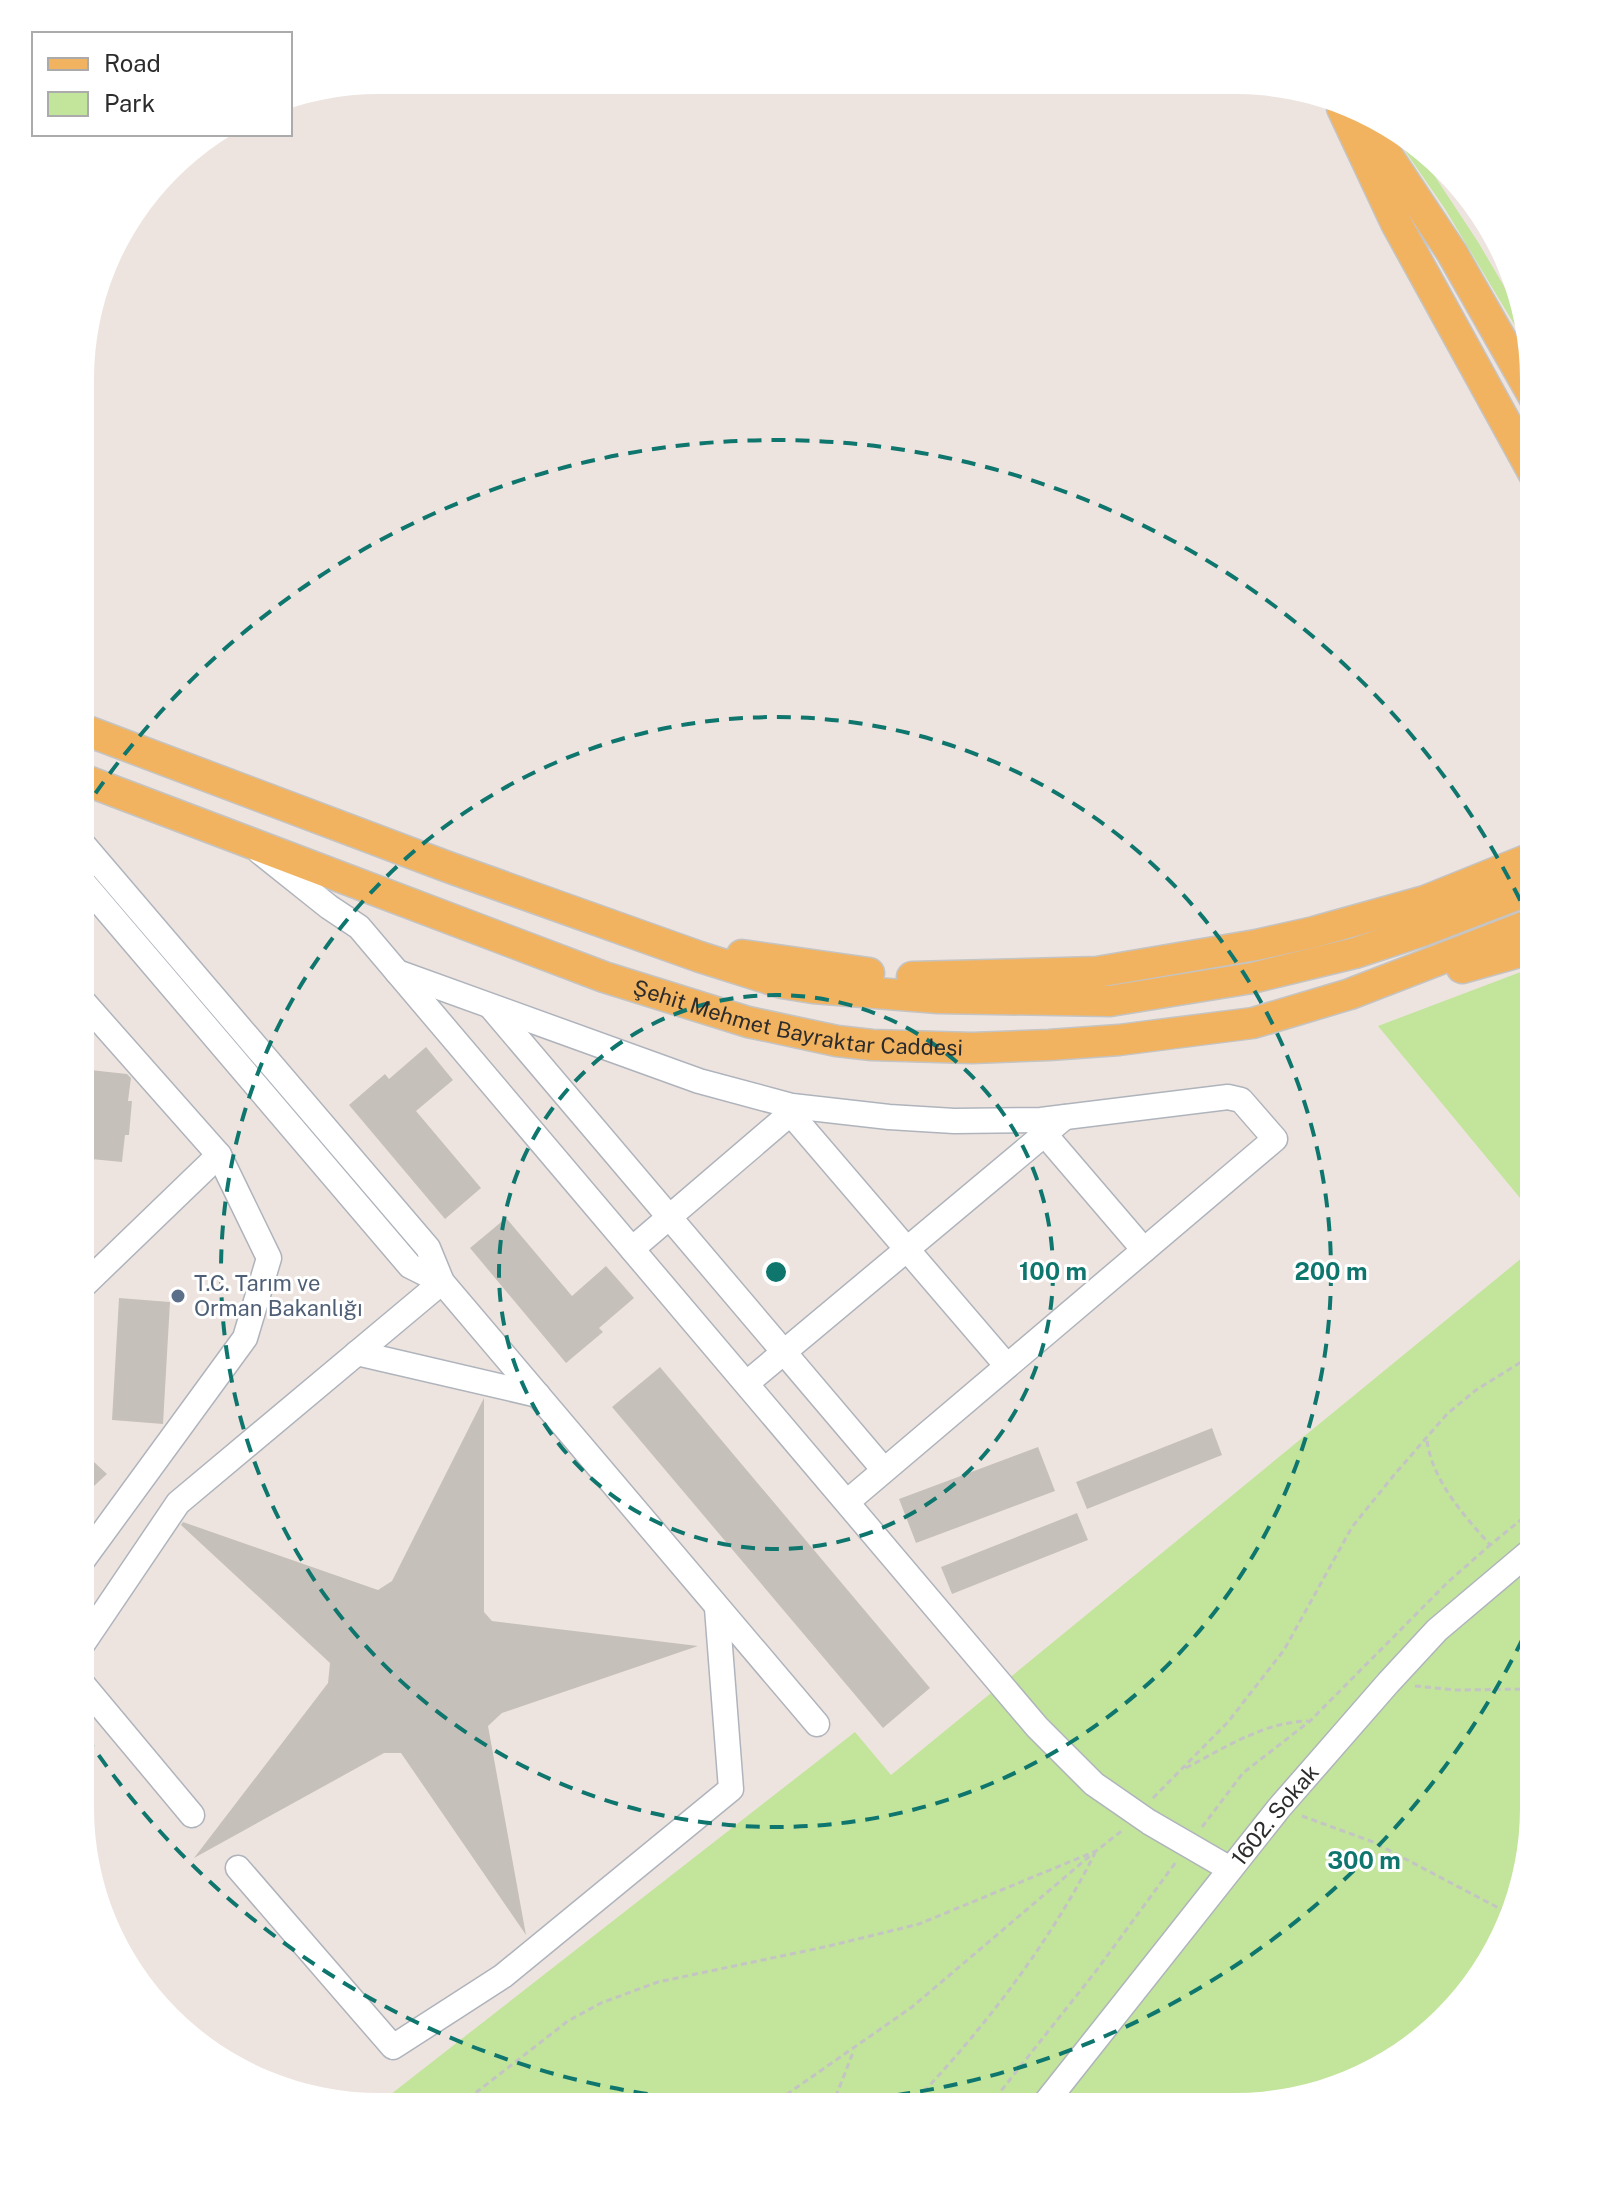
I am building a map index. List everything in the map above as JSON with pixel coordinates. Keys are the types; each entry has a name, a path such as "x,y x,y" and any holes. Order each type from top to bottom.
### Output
{"main road":[{"path":"1346,117 1396,223 1520,449"},
{"path":"1368,127 1452,253 1520,372"},
{"name":"Şehit Mehmet Bayraktar Caddesi","path":"94,734 448,867 700,957 782,983 876,995 1110,1001 1252,978 1355,953 1520,893"},
{"name":"Şehit Mehmet Bayraktar Caddesi","path":"94,784 604,977 748,1022 837,1041 904,1047 972,1048 1119,1040 1253,1023 1385,982 1520,929"},
{"path":"700,957 743,955 848,972 932,978 1097,972 1314,932 1425,901 1520,863"},
{"path":"1385,982 1480,965 1520,952"}],"street":[{"path":"248,843 359,927 1037,1727 1094,1784 1140,1816 1230,1869"},
{"path":"94,857 428,1248 442,1282 817,1724"},
{"path":"94,895 410,1266 442,1282"},
{"path":"397,972 699,1081 794,1110 1038,1127 1144,1250"},
{"path":"490,1005 884,1470"},
{"path":"94,1014 219,1155 269,1258 245,1338 94,1545"},
{"path":"747,1383 907,1249 1038,1127 1065,1117 1228,1097 1241,1100 1275,1139 847,1502"},
{"path":"632,1249 794,1110"},
{"path":"794,1110 1007,1366"},
{"path":"94,1275 219,1155"},
{"path":"94,1627 178,1503 442,1282"},
{"path":"357,1353 538,1395"},
{"name":"1602. Sokak","path":"1053,2093 1279,1808 1388,1683 1437,1630 1520,1560"},
{"path":"238,1868 393,2047 503,1976 731,1789 717,1608"},
{"path":"94,1698 192,1815"}],"path":[{"path":"789,2093 923,1998 1140,1816 1151,1800 1228,1722 1284,1650 1352,1527 1447,1414 1476,1390 1520,1363"},
{"path":"1427,1439 1429,1456 1443,1487 1490,1545"},
{"path":"999,2093 1243,1773 1310,1721 1448,1582 1520,1521"},
{"path":"1388,1683 1456,1690 1520,1689"},
{"path":"1183,1770 1269,1728 1288,1722 1310,1721"},
{"path":"1279,1808 1373,1842 1501,1909"},
{"path":"475,2093 568,2021 601,2003 658,1982 919,1924 1096,1851"},
{"path":"922,2093 967,2045 1021,1972 1078,1887 1096,1851"},
{"path":"837,2093 854,2049"}],"green space":[{"path":"1405,151 1436,178 1478,242 1505,288 1515,326 1445,209"},
{"path":"1520,972 1520,1198 1378,1026"},
{"path":"1520,1259 1518,1845 1505,1899 1482,1950 1449,1996 1408,2034 1361,2064 1326,2078 1272,2091 392,2093 855,1732 891,1775"}],"building":[{"path":"426,1047 453,1080 416,1111 481,1188 445,1219 349,1105 385,1074 389,1079"},
{"path":"94,1070 127,1074 131,1078 129,1135 125,1135 122,1162 94,1159"},
{"path":"506,1218 572,1296 606,1266 634,1298 599,1328 603,1332 566,1363 470,1248"},
{"path":"119,1298 170,1302 163,1424 112,1420"},
{"path":"660,1367 930,1688 883,1728 612,1407"},
{"path":"484,1398 484,1612 492,1621 698,1646 502,1713 488,1726 526,1935 401,1753 384,1753 194,1858 328,1683 330,1663 181,1525 183,1522 378,1590 392,1581"},
{"path":"1212,1428 1222,1455 1087,1509 1076,1482"},
{"path":"1038,1447 1055,1491 916,1543 899,1499"},
{"path":"94,1462 107,1474 94,1486"},
{"path":"1077,1513 1088,1540 952,1594 941,1567"}],"place":[{"name":"T.C. Tarım ve Orman Bakanlığı","path":"178,1296"}]}
